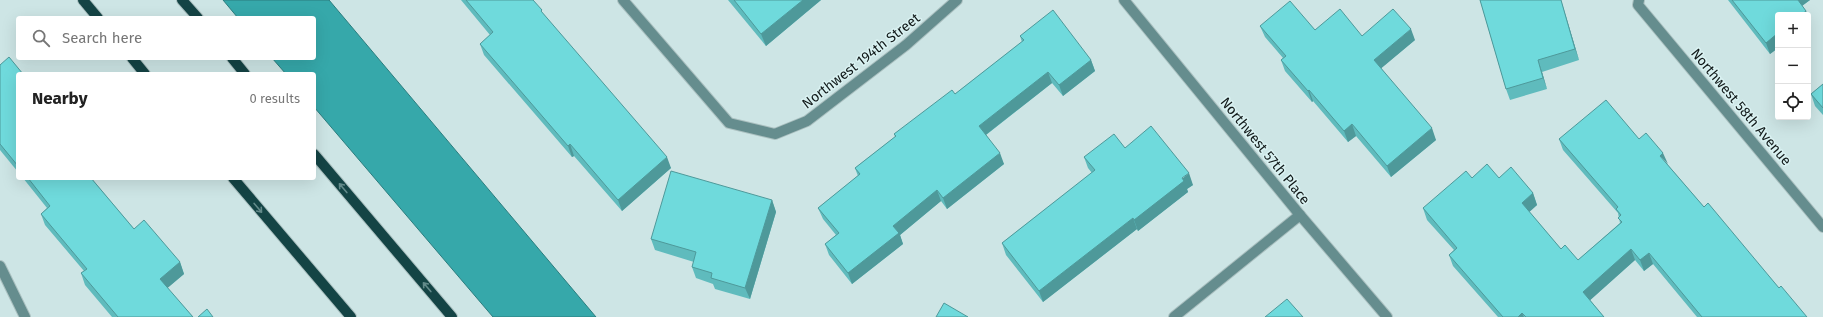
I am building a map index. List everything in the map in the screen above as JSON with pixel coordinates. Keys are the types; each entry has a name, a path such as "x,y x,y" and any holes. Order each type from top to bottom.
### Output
{"main road":[{"path":"83,0 96,16"},
{"path":"182,0 196,16"},
{"path":"134,60 143,72"},
{"path":"234,60 244,72"},
{"path":"316,156 452,317"},
{"path":"235,180 351,317"}],"street":[{"name":"Northwest 194th Street","path":"623,0 729,123 774,134 807,121 906,45 957,0"},
{"name":"Northwest 57th Place","path":"1124,0 1300,215 1387,317"},
{"name":"Northwest 58th Avenue","path":"1638,2 1823,227"},
{"path":"1174,317 1300,215"},
{"path":"0,266 25,317"}],"water":[{"path":"223,0 329,0 596,317 493,317 316,109 316,72 284,72 274,60 316,60 316,16 236,16"}],"building":[{"path":"466,0 533,0 667,157 618,200 570,144 568,146 480,44 493,32"},
{"path":"734,0 803,0 761,34"},
{"path":"1480,0 1561,0 1575,49 1538,60 1543,78 1506,89"},
{"path":"1732,0 1798,0 1806,11 1775,12 1775,36 1766,43"},
{"path":"1290,1 1315,30 1340,9 1362,36 1393,9 1411,29 1374,60 1432,128 1387,166 1352,124 1344,131 1281,60 1286,56 1260,26"},
{"path":"1053,10 1091,60 1059,85 1048,72 979,126 1000,153 943,198 937,190 893,226 899,233 848,273 825,244 839,233 818,208 860,174 855,168 896,136 894,134 952,90 955,94 1024,40 1020,36"},
{"path":"9,57 21,72 16,72 16,164 0,144 0,65"},
{"path":"1823,84 1823,108 1811,94"},
{"path":"1606,100 1639,139 1646,133 1663,153 1660,156 1704,207 1708,203 1779,288 1781,286 1807,317 1702,317 1649,253 1640,260 1631,249 1583,292 1604,317 1526,317 1522,313 1518,317 1503,317 1449,255 1457,248 1423,208 1466,171 1472,178 1487,164 1499,178 1511,167 1533,193 1522,203 1561,249 1565,245 1578,260 1622,222 1618,218 1621,215 1616,209 1618,207 1559,139"},
{"path":"1151,126 1189,173 1182,178 1184,181 1134,220 1133,218 1039,291 1002,243 1095,170 1084,157 1114,134 1125,148"},
{"path":"671,171 772,200 745,288 711,278 712,273 692,267 696,252 651,239"},
{"path":"30,180 93,180 134,229 144,220 180,262 160,279 193,317 118,317 81,273 87,269 41,214 50,206"},
{"path":"1287,299 1303,317 1265,317"},
{"path":"944,303 968,317 936,317"},
{"path":"207,309 213,317 198,317"}]}
